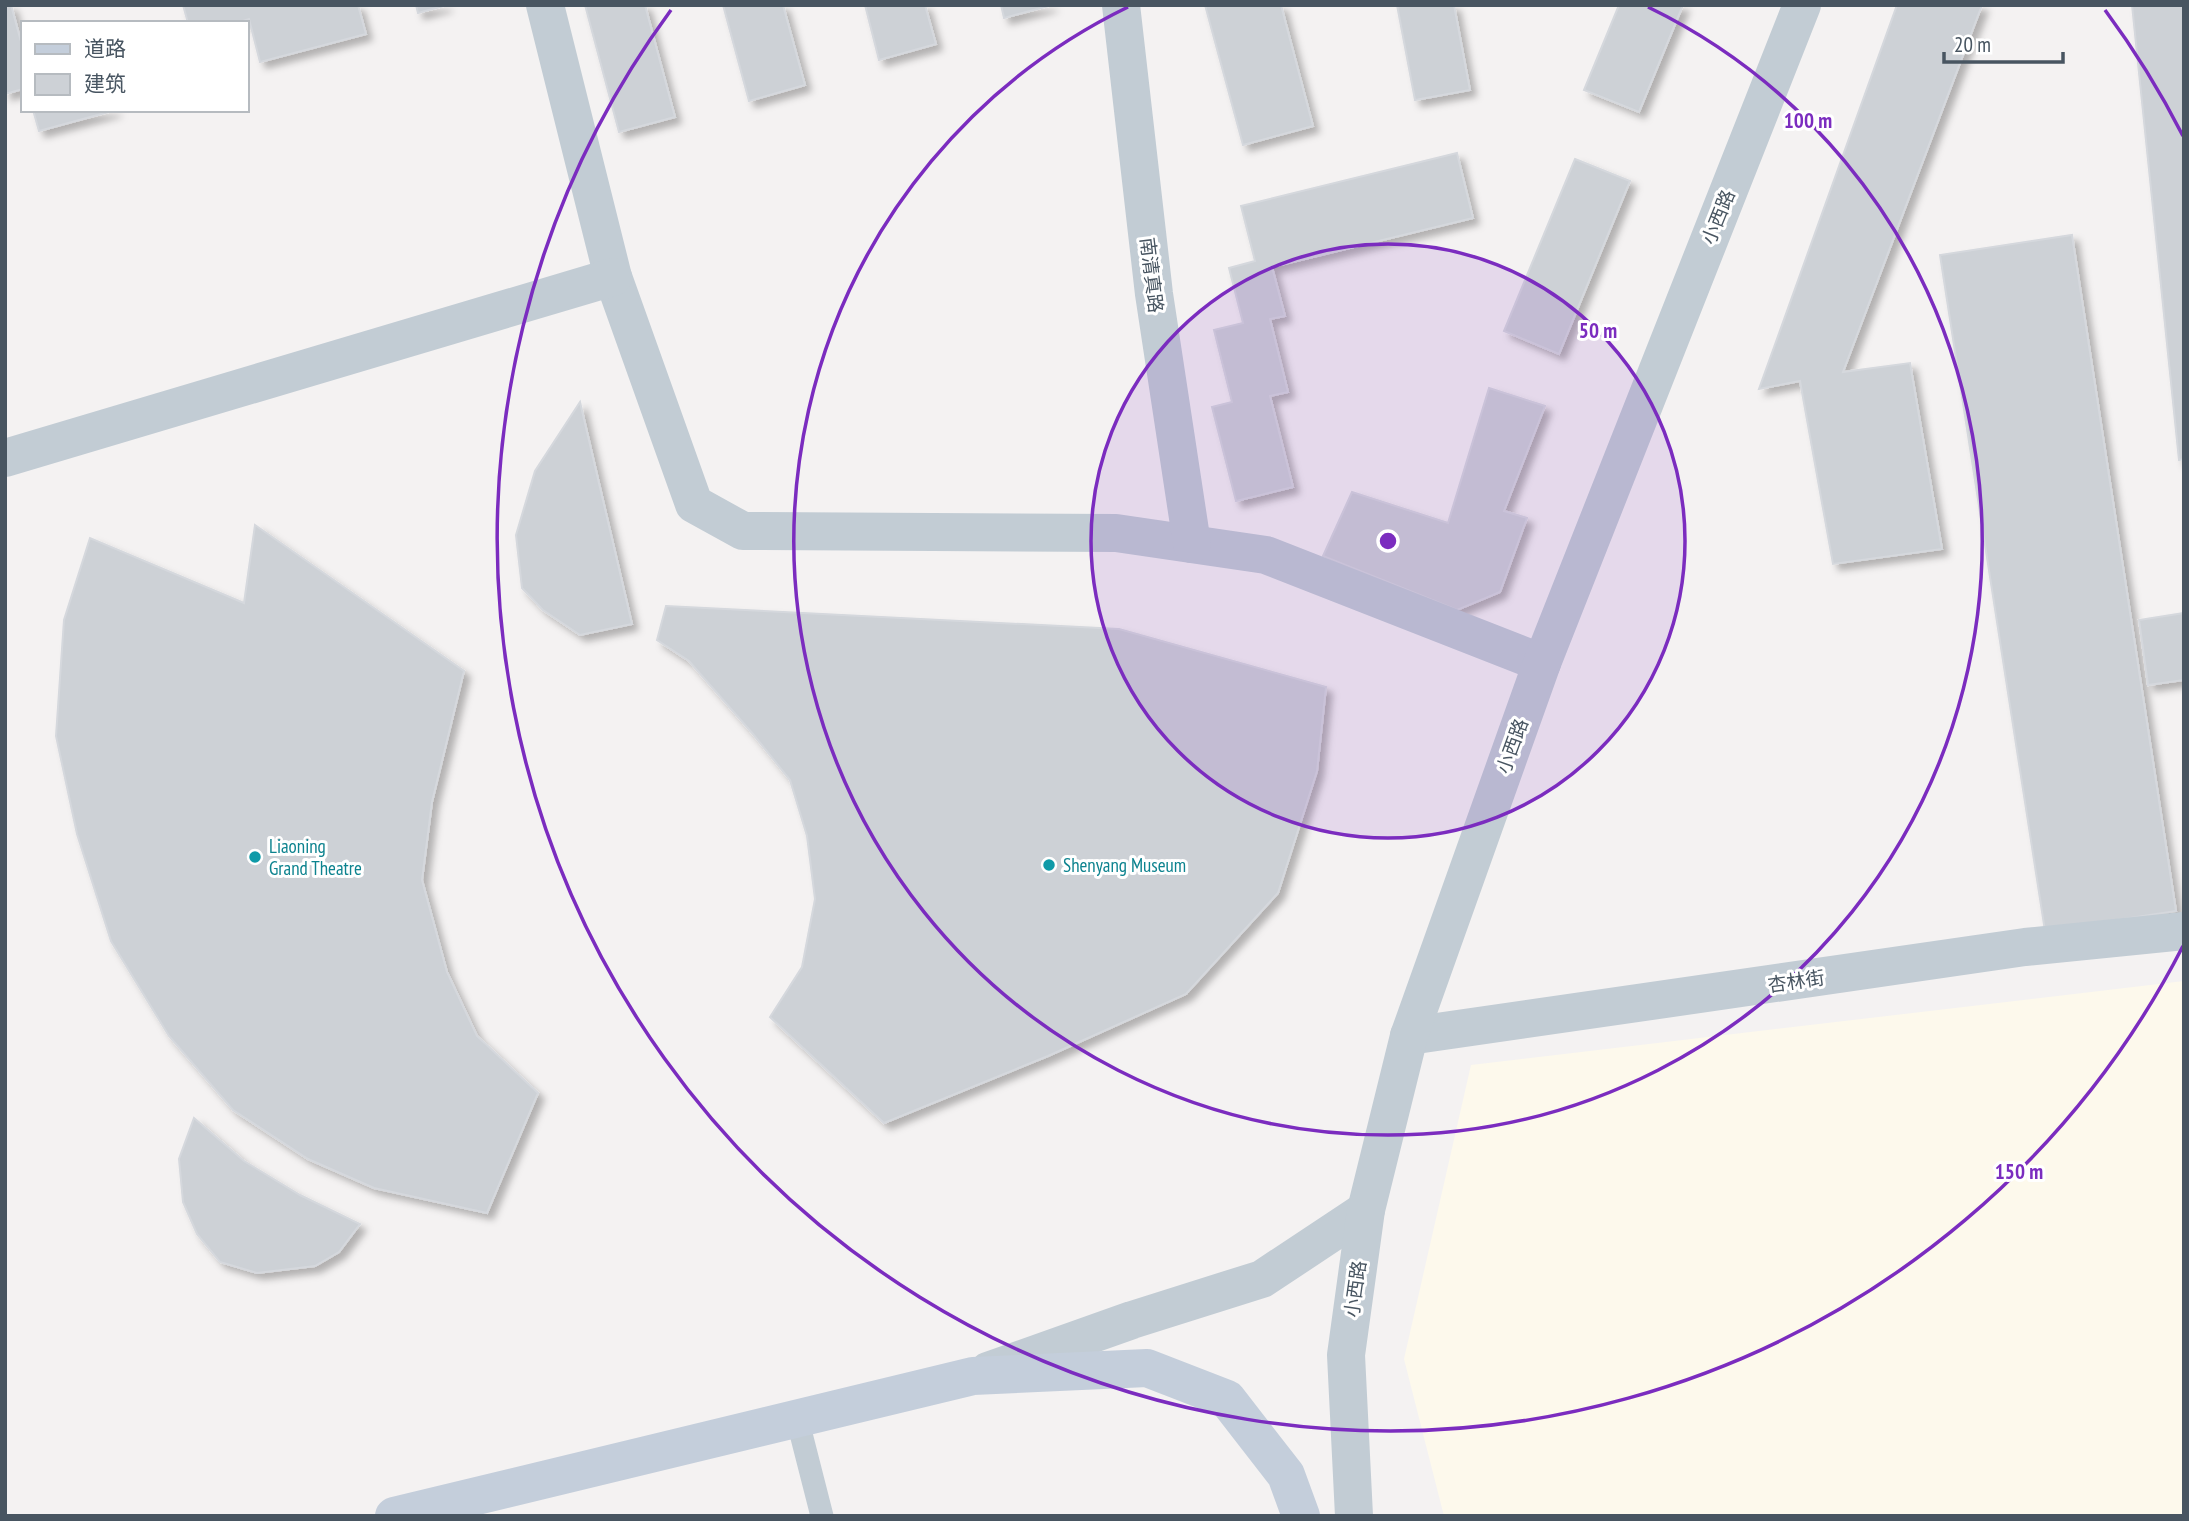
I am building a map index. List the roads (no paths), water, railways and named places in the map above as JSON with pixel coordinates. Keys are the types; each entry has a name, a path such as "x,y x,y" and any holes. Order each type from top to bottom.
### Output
{"main road":[{"path":"394,1516 973,1376 1147,1368 1227,1399 1286,1475 1301,1516"}],"street":[{"path":"545,5 613,277 694,504 743,531 1116,533 1266,555 1542,663"},
{"name":"南清真路","path":"1121,5 1154,294 1192,544"},
{"name":"小西路","path":"1354,1516 1346,1355 1366,1210 1409,1037 1542,663 1801,5"},
{"path":"5,458 613,277"},
{"name":"杏林街","path":"1409,1037 2025,947 2184,931"},
{"path":"973,1376 1132,1320 1262,1279 1366,1210"}],"lane":[{"path":"797,1418 822,1516"}],"place":[{"name":"Liaoning Grand Theatre","path":"255,857"},
{"name":"Shenyang Museum","path":"1049,865"}]}
